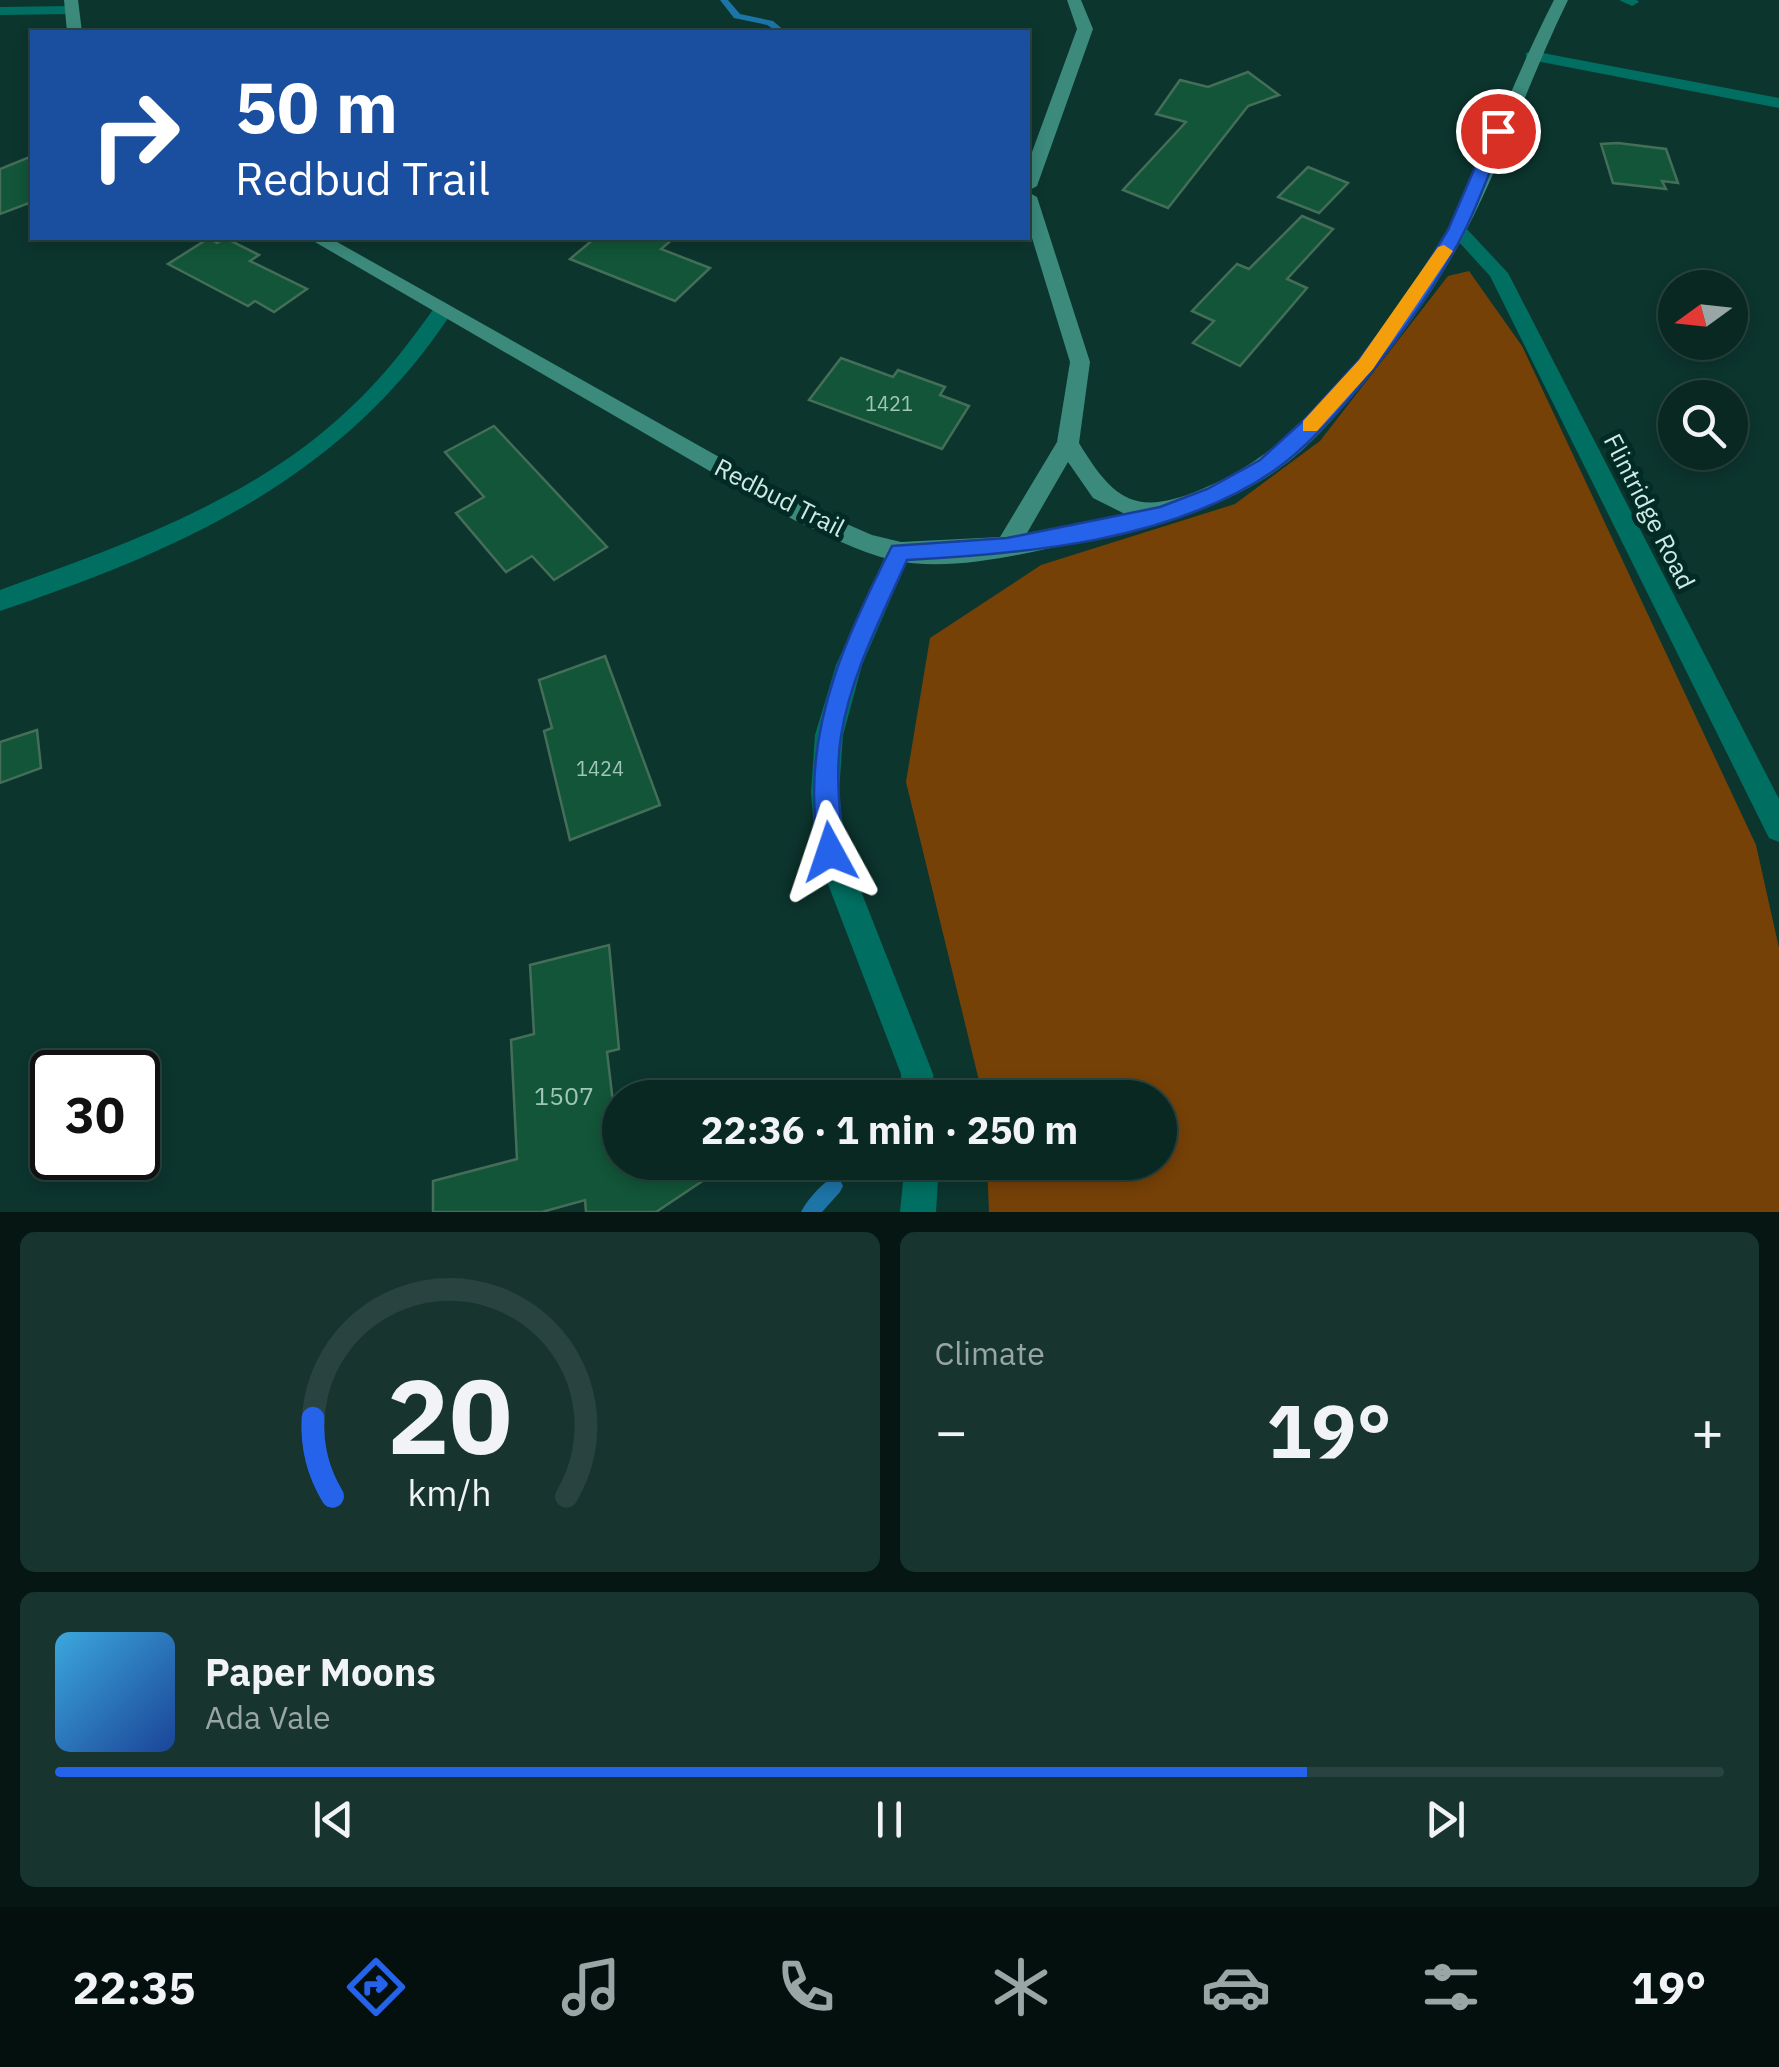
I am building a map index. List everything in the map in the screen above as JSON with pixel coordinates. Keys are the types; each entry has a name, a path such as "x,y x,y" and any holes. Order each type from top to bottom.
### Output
{"street":[{"path":"1030,181 1085,30 1074,0"},
{"name":"Redbud Trail","path":"321,240 802,514 900,552 1007,546 1162,515 1214,495 1267,466 1314,423 1366,364 1416,296 1457,230 1560,0"},
{"path":"72,5 74,30"},
{"path":"1532,56 1779,103"},
{"path":"1007,546 1068,443 1080,362 1030,202"},
{"name":"Flintridge Road","path":"1457,230 1498,273 1779,828"},
{"path":"0,601 151,545 252,495 348,427 417,353 444,309"},
{"path":"1068,443 1093,488 1124,506 1162,515"},
{"path":"900,552 849,666 829,735 826,792 830,852 910,1057 915,1080"},
{"path":"918,1212 921,1180"}],"lane":[{"path":"0,12 72,5"}],"shaded area":[{"path":"1469,271 1522,346 1756,845 1779,948 1779,1212 989,1212 988,1180 1177,1180 1177,1080 979,1080 906,782 930,638 1041,565 1235,504 1320,441 1448,276"}],"building":[{"path":"1248,72 1279,95 1248,106 1168,208 1123,190 1186,122 1156,114 1180,80 1208,87"},
{"path":"1601,144 1666,149 1678,183 1662,181 1666,189 1613,183"},
{"path":"30,157 30,203 0,214 0,169"},
{"path":"1308,167 1348,183 1319,213 1278,197"},
{"path":"1302,216 1333,229 1287,279 1307,288 1240,366 1193,343 1214,321 1192,311 1237,264 1249,269"},
{"path":"206,240 229,240 259,255 250,261 307,289 274,312 255,301 248,306 168,264"},
{"path":"593,240 672,240 661,249 710,268 675,301 570,259"},
{"path":"841,358 893,377 898,370 945,387 940,395 969,406 942,449 809,400"},
{"path":"494,426 607,547 554,580 532,556 506,572 456,513 484,497 445,452"},
{"path":"605,656 660,805 570,840 544,731 552,728 539,680"},
{"path":"37,730 41,768 0,783 0,742"},
{"path":"609,945 619,1049 607,1052 610,1080 602,1080 602,1180 704,1180 656,1212 586,1212 585,1200 542,1212 433,1212 433,1181 517,1159 511,1040 534,1034 530,965"}],"waterway":[{"path":"724,0 737,16 770,23 779,30"},
{"path":"810,1212 834,1186"}],"slow traffic":[{"path":"1310,426 1366,364 1444,251"}],"route":[{"path":"830,852 826,792 829,735 849,666 900,552 1007,546 1162,515 1214,495 1267,466 1314,423 1366,364 1416,296 1457,230 1498,131"}]}
